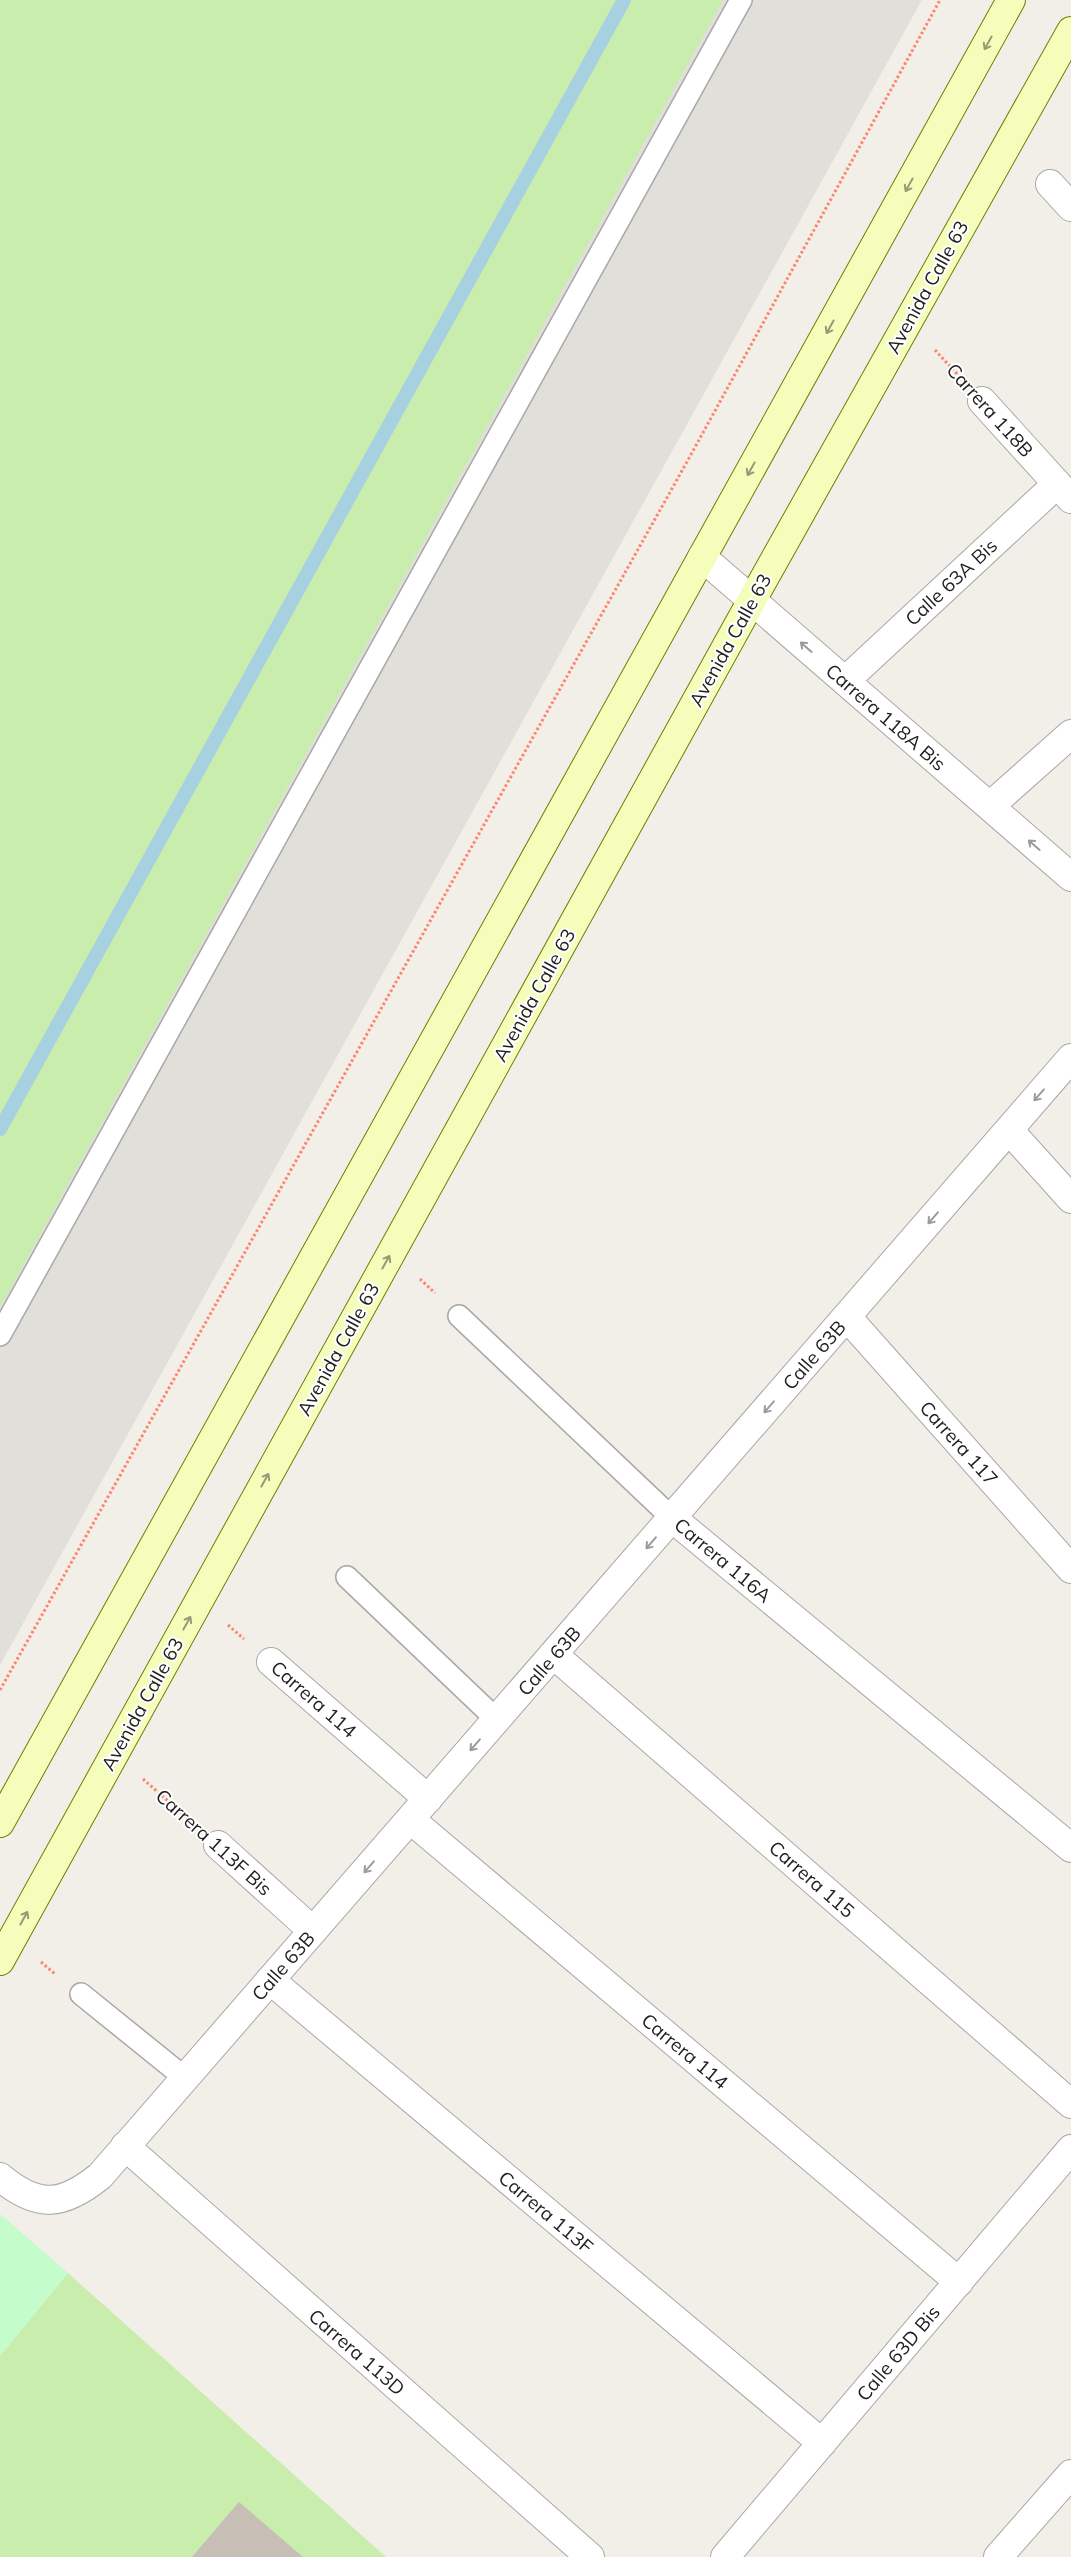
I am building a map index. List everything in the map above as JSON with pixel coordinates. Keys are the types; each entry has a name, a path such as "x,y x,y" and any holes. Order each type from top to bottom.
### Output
{"main road":[{"path":"0,1823 1011,0"},
{"name":"Avenida Calle 63","path":"6,1950 752,600 1071,30"}],"street":[{"path":"1050,184 1071,207"},
{"name":"Carrera 118B","path":"982,401 1064,492"},
{"name":"Calle 63A Bis","path":"845,681 1064,492"},
{"name":"Carrera 118A Bis","path":"702,557 1071,877"},
{"path":"990,806 1071,734"},
{"name":"Calle 63B","path":"0,2177 23,2194 41,2200 60,2200 82,2191 100,2176 1071,1058"},
{"path":"1009,1130 1071,1199"},
{"name":"Carrera 117","path":"846,1317 1071,1569"},
{"name":"Carrera 116A","path":"672,1518 1067,1837"},
{"name":"Carrera 115","path":"554,1655 1071,2104"},
{"name":"Carrera 114","path":"270,1662 428,1799"},
{"name":"Carrera 114","path":"410,1820 958,2282"},
{"name":"Carrera 113F Bis","path":"218,1845 314,1931"},
{"name":"Carrera 113F","path":"270,1980 822,2443"},
{"name":"Carrera 113D","path":"125,2146 590,2557"},
{"name":"Calle 63D Bis","path":"726,2557 1071,2149"},
{"path":"998,2557 1071,2474"}],"lane":[{"path":"0,1335 742,0"},
{"name":"Carrera 116A","path":"459,1316 672,1518"},
{"path":"347,1577 497,1720"},
{"path":"81,1994 185,2078"}],"path":[{"path":"0,1690 688,460 940,0"},
{"name":"Carrera 118B","path":"908,321 982,401"},
{"path":"392,1252 459,1316"},
{"name":"Carrera 114","path":"199,1600 270,1662"},
{"name":"Carrera 113F Bis","path":"115,1753 218,1845"},
{"path":"6,1950 81,1994"}],"shaded area":[{"path":"0,0 922,0 0,1665"}],"green space":[{"path":"0,0 723,0 0,1307"},
{"path":"0,2214 68,2273 0,2356"},
{"path":"68,2273 386,2557 0,2557 0,2356"}],"building":[{"path":"239,2502 303,2557 192,2557"}],"waterway":[{"path":"0,1129 624,0"}]}
